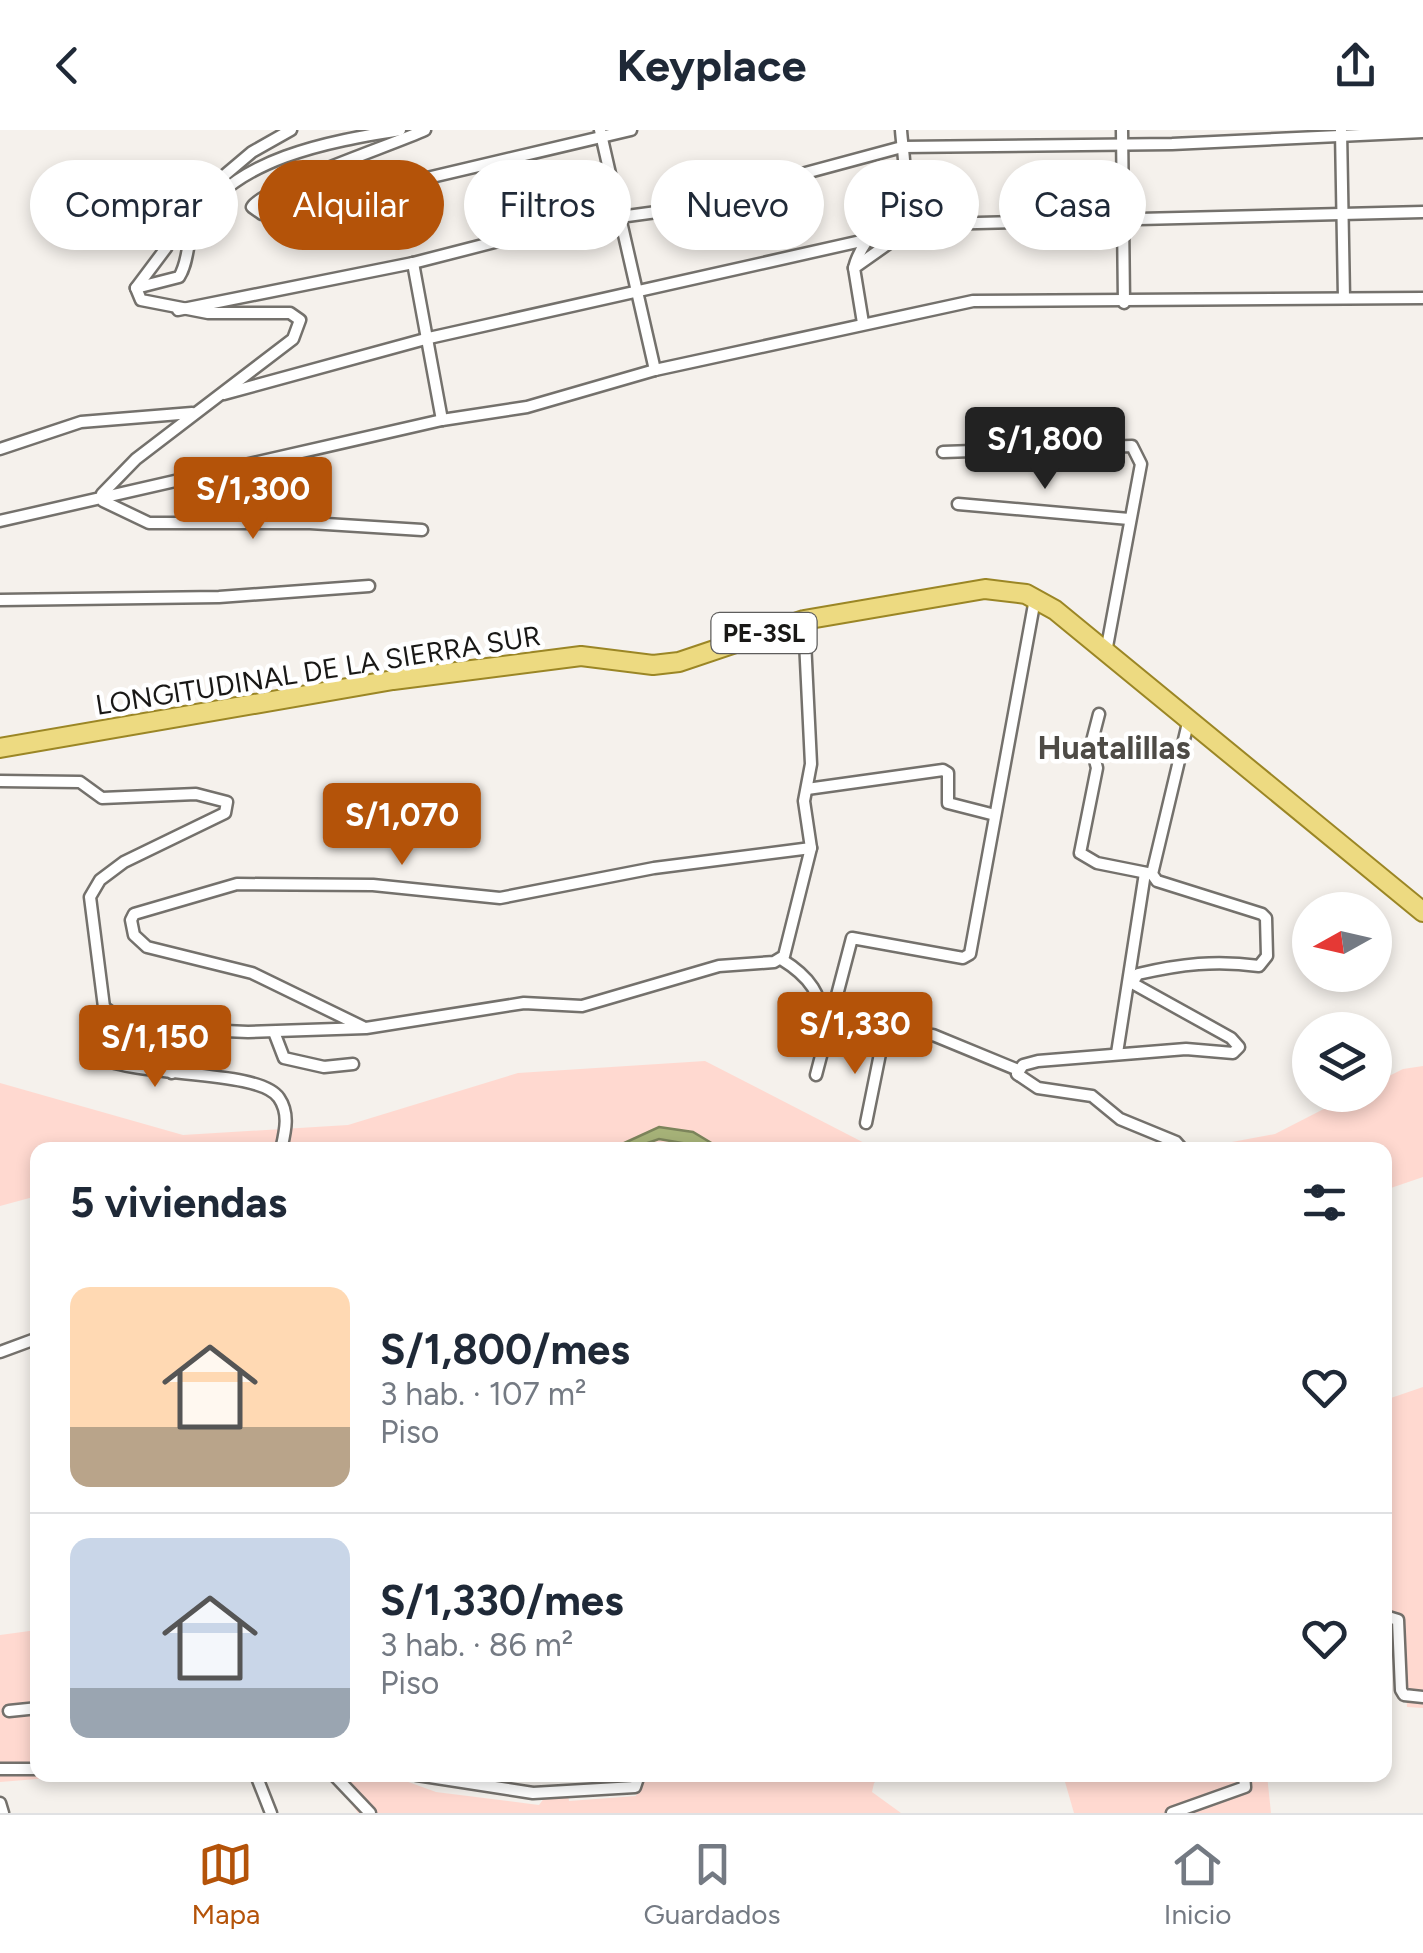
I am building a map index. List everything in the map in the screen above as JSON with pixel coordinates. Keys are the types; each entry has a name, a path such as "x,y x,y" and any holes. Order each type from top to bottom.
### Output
{"main road":[{"name":"LONGITUDINAL DE LA SIERRA SUR","path":"0,748 393,680 581,656 654,664 678,662 804,620 985,588 1034,599 1106,653 1423,912"}],"street":[{"path":"136,288 166,248 186,207 252,152 292,130"},
{"path":"136,288 179,278 193,228 208,206 251,174 304,152 400,130"},
{"path":"425,130 368,156 283,185 259,198 252,208 262,214 283,212 601,133 630,130"},
{"path":"901,130 903,160"},
{"path":"1122,130 1122,160"},
{"path":"368,156 386,131"},
{"path":"631,216 902,147 1122,145 1340,132 1423,132"},
{"path":"1340,132 1344,298"},
{"path":"601,133 608,160"},
{"path":"1146,222 1423,212"},
{"path":"224,394 428,338 844,244"},
{"path":"178,310 464,250"},
{"path":"630,250 655,370"},
{"path":"862,250 854,268 864,323"},
{"path":"854,268 883,250"},
{"path":"1123,250 1124,302"},
{"path":"413,263 442,420"},
{"path":"102,500 102,494 136,459 293,338 300,320 290,312 274,310 178,310 140,300 136,288"},
{"path":"0,522 442,420 526,407 655,370 972,301 1423,298"},
{"path":"0,449 80,422 193,413"},
{"path":"942,452 1132,446 1140,464 1106,653"},
{"path":"102,500 149,523 310,522 422,530"},
{"path":"958,504 1129,519"},
{"path":"0,600 219,597 369,586"},
{"path":"816,1075 852,938 967,957 1034,599"},
{"path":"781,959 811,848 804,801 812,764 804,620"},
{"path":"1018,1070 1038,1061 1117,1052 1236,1052 1239,1047 1231,1038 1132,983 1138,974 1186,963 1215,960 1259,966 1268,956 1266,918 1262,914 1157,881 1149,874 1096,863 1080,853 1096,768 1092,746 1099,714"},
{"path":"1117,1052 1149,874 1188,723"},
{"path":"807,789 943,770 948,773 948,804 995,815"},
{"path":"0,781 80,782 102,798 196,794 221,798 228,804 225,812 124,862 92,890 104,1007 95,1055 172,1073 262,1084 272,1090 284,1107 286,1124 282,1142"},
{"path":"366,1028 252,973 146,947 134,935 131,920 134,914 228,885 373,885 500,898 654,868 811,848"},
{"path":"104,1007 121,1020 179,1029 274,1032 366,1028 524,1003 582,1006 719,966 781,959 808,977 818,992 826,1027"},
{"path":"826,1027 883,1039 933,1035 1018,1070 1026,1083 1092,1096 1120,1118 1176,1142"},
{"path":"172,1073 179,1029"},
{"path":"274,1032 284,1058 324,1067 354,1064"},
{"path":"866,1123 883,1039"},
{"path":"0,1352 30,1341"},
{"path":"1392,1618 1398,1620 1401,1690 1404,1695 1423,1697"},
{"path":"9,1711 30,1709"},
{"path":"0,1770 30,1769"},
{"path":"259,1782 270,1813"},
{"path":"341,1782 370,1813"},
{"path":"462,1782 533,1793 636,1787 637,1782"},
{"path":"1172,1813 1245,1787 1245,1782"},
{"path":"0,1804 4,1813"}],"shaded area":[{"path":"705,1061 862,1142 30,1142 30,1198 0,1206 0,1083 183,1135 348,1125 518,1073"},
{"path":"1423,1066 1423,1177 1392,1188 1392,1142 1232,1142 1275,1134 1318,1112 1392,1112 1392,1074"},
{"path":"659,1127 693,1132 710,1142 659,1139 626,1142"},
{"path":"1423,1387 1423,1708 1407,1707 1405,1660 1392,1659 1392,1398"},
{"path":"30,1631 30,1780 0,1782 0,1635"},
{"path":"335,1782 408,1782 436,1792 539,1805 545,1797 568,1794 569,1801 636,1796 639,1787 626,1782 875,1782 872,1792 901,1813 358,1813"},
{"path":"1065,1782 1268,1782 1271,1813 1074,1813"}],"district":[{"name":"Huatalillas","path":"1114,748"}]}
